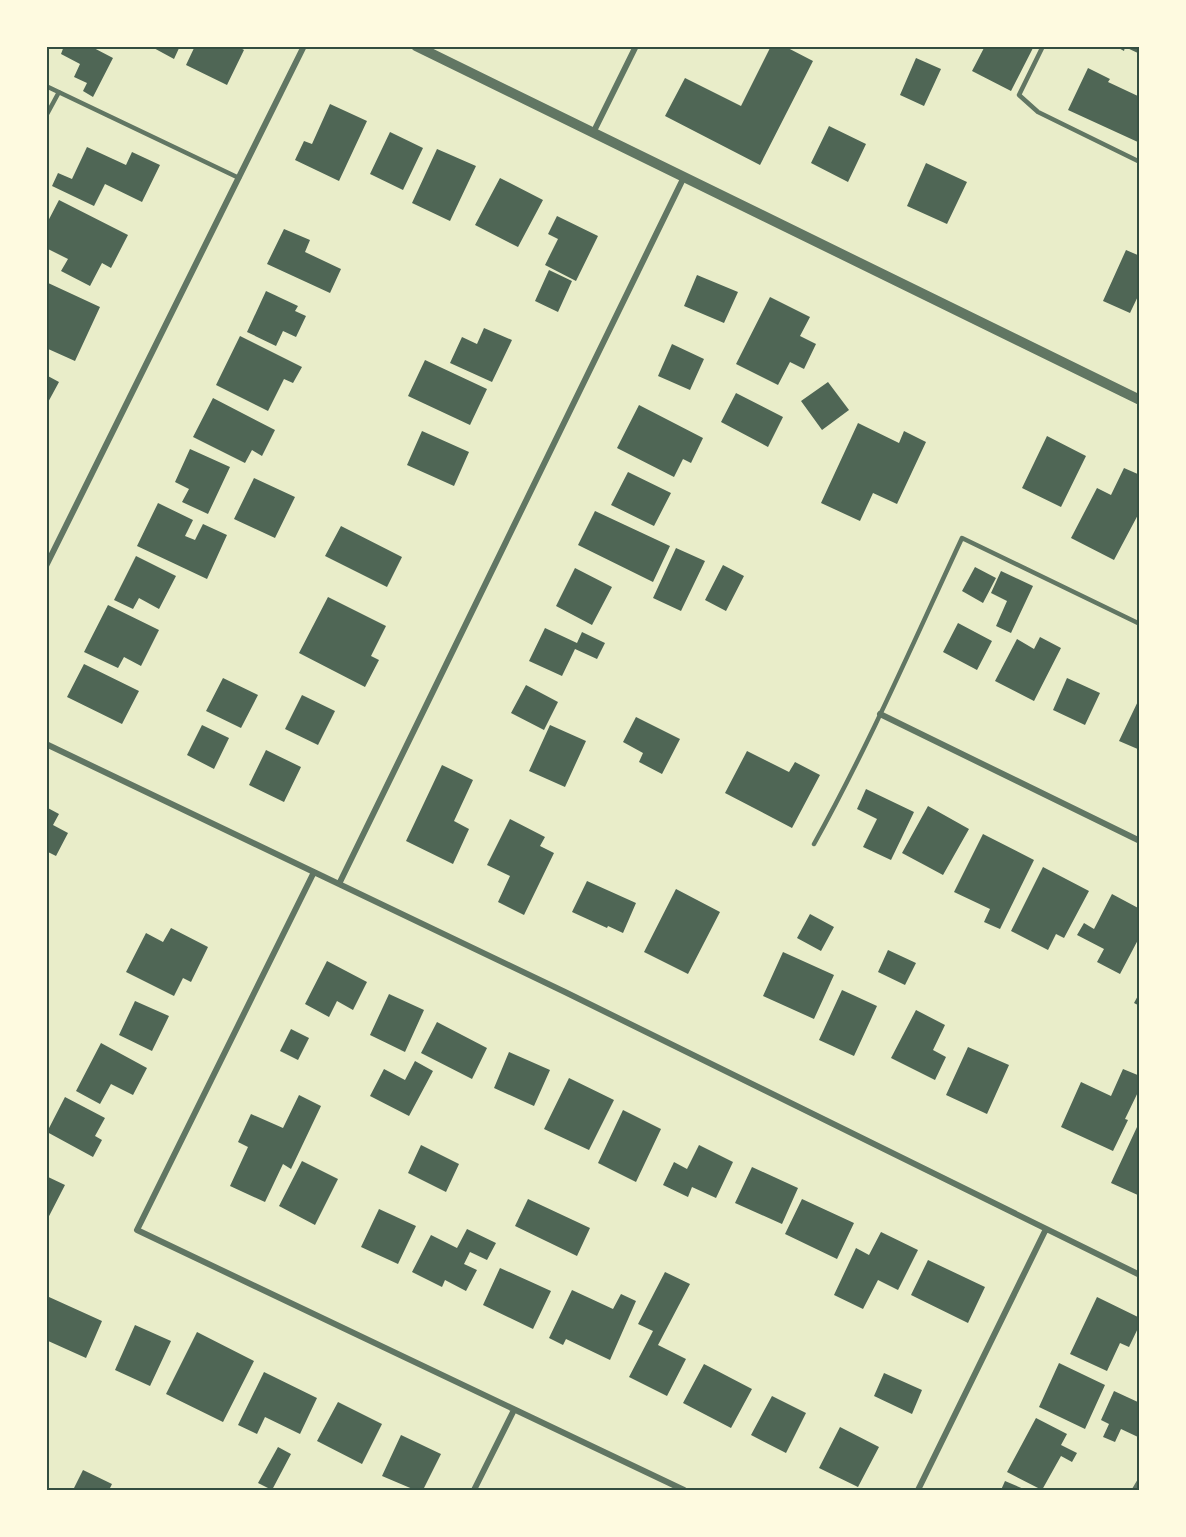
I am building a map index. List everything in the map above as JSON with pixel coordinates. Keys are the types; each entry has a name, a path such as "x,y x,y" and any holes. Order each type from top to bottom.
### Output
{"street":[{"path":"46,566 304,46"},
{"path":"416,46 1140,400"},
{"path":"593,133 636,46"},
{"path":"339,884 684,177"},
{"path":"880,714 1140,841"},
{"path":"46,744 576,997 1140,1275"},
{"path":"314,872 136,1230 684,1491"},
{"path":"918,1491 1046,1229"},
{"path":"474,1491 514,1410"}],"lane":[{"path":"1043,46 1019,95 1038,112 1140,162"},
{"path":"46,86 239,178"},
{"path":"46,116 58,92"},
{"path":"814,844 838,802 962,538 1140,624"},
{"path":"1134,1491 1140,1480"}],"building":[{"path":"64,46 90,46 113,58 93,97 83,91 87,83 74,77 80,64 61,54"},
{"path":"150,46 180,46 174,59"},
{"path":"195,46 237,46 244,50 227,85 186,65"},
{"path":"771,46 784,46 813,61 760,165 665,116 685,78 741,106"},
{"path":"985,46 1034,46 1011,91 972,71"},
{"path":"1115,46 1140,46 1140,54 1125,47 1124,51"},
{"path":"916,58 941,69 924,106 900,95"},
{"path":"1088,68 1110,79 1108,82 1140,97 1140,143 1068,110"},
{"path":"330,104 367,121 339,181 295,160 304,141 312,144"},
{"path":"829,126 866,144 848,182 811,163"},
{"path":"390,132 423,148 403,190 370,174"},
{"path":"87,147 126,165 132,152 160,165 142,202 105,184 94,206 52,186 58,173 72,179"},
{"path":"437,149 476,166 450,221 412,203"},
{"path":"926,163 967,182 947,224 907,206"},
{"path":"500,178 543,200 518,247 475,225"},
{"path":"59,200 128,235 111,268 102,263 90,286 61,271 68,259 46,248 46,225"},
{"path":"557,216 598,236 576,281 545,265 558,239 548,234"},
{"path":"284,229 310,240 305,252 341,269 330,293 267,264"},
{"path":"1126,250 1140,256 1140,292 1130,313 1103,301"},
{"path":"549,270 572,281 558,312 535,301"},
{"path":"697,275 738,292 724,323 684,306"},
{"path":"46,282 100,307 75,361 46,348"},
{"path":"266,291 298,306 295,311 306,316 296,337 283,331 276,346 247,332"},
{"path":"770,297 810,317 800,336 816,344 804,369 790,362 778,385 736,364"},
{"path":"484,328 512,340 492,382 450,363 462,337 477,344"},
{"path":"240,336 302,367 293,383 284,379 268,411 216,385"},
{"path":"672,344 704,359 690,390 658,376"},
{"path":"425,360 487,389 470,425 408,396"},
{"path":"46,375 59,382 46,406"},
{"path":"828,382 849,410 822,430 801,401"},
{"path":"736,393 783,417 768,447 721,422"},
{"path":"213,398 275,430 262,456 252,450 245,463 193,437"},
{"path":"639,405 703,438 691,463 683,459 674,477 617,448"},
{"path":"858,423 899,443 904,431 926,442 897,504 873,493 860,521 821,503"},
{"path":"422,431 469,452 454,486 407,465"},
{"path":"1047,436 1086,456 1061,507 1022,488"},
{"path":"190,449 230,467 208,514 182,502 189,489 175,482"},
{"path":"1124,468 1140,475 1140,511 1114,560 1071,538 1097,488 1111,495"},
{"path":"628,472 671,493 654,526 611,505"},
{"path":"254,478 295,497 275,538 234,519"},
{"path":"158,503 193,520 185,536 195,540 203,524 227,535 207,579 137,546"},
{"path":"595,511 670,546 653,582 578,545"},
{"path":"341,526 402,557 387,587 325,556"},
{"path":"676,548 705,561 681,611 653,598"},
{"path":"136,556 176,576 159,609 139,598 133,609 114,600"},
{"path":"723,565 744,576 726,611 705,600"},
{"path":"975,567 996,578 983,603 962,591"},
{"path":"575,568 612,587 592,625 556,606"},
{"path":"1001,571 1033,586 1011,633 996,626 1007,601 991,593"},
{"path":"328,597 386,626 371,656 379,660 365,687 299,653"},
{"path":"108,605 159,630 141,666 124,657 118,668 84,652"},
{"path":"958,623 992,641 977,670 943,652"},
{"path":"545,628 577,643 582,632 605,643 597,659 575,649 562,676 529,661"},
{"path":"1040,637 1061,648 1034,701 995,681 1017,639 1034,649"},
{"path":"84,664 139,691 122,724 67,697"},
{"path":"223,678 258,695 241,728 206,711"},
{"path":"1067,678 1100,693 1085,725 1053,710"},
{"path":"526,685 558,702 544,730 511,713"},
{"path":"302,695 335,711 318,745 285,729"},
{"path":"1140,697 1140,750 1119,741"},
{"path":"636,717 680,739 662,774 639,762 643,753 623,742"},
{"path":"202,725 229,738 214,769 187,755"},
{"path":"550,725 586,741 565,787 529,771"},
{"path":"266,750 301,767 284,802 249,785"},
{"path":"747,751 789,772 795,762 820,775 792,828 725,793"},
{"path":"442,765 473,780 454,821 469,829 453,864 406,841"},
{"path":"866,789 914,812 891,860 863,847 877,819 857,809"},
{"path":"928,806 969,829 943,875 902,853"},
{"path":"46,807 59,814 53,825 68,833 56,856 46,851"},
{"path":"510,819 545,837 540,846 554,853 524,915 498,902 510,876 487,865"},
{"path":"983,834 1034,860 1000,929 984,922 990,909 954,892"},
{"path":"1043,867 1089,891 1064,938 1056,934 1048,950 1011,931"},
{"path":"587,881 636,903 623,933 572,912"},
{"path":"676,889 720,912 688,974 644,952"},
{"path":"1112,894 1140,909 1140,936 1120,974 1097,962 1104,949 1077,935 1084,923 1094,929"},
{"path":"810,914 834,927 821,951 797,938"},
{"path":"171,928 208,947 191,982 183,978 174,996 126,972 146,933 163,942"},
{"path":"888,950 916,963 905,985 878,972"},
{"path":"783,952 834,975 814,1019 763,996"},
{"path":"327,961 367,982 353,1010 337,1001 329,1017 305,1004"},
{"path":"842,990 877,1006 854,1056 819,1040"},
{"path":"1140,992 1140,1006 1134,1003"},
{"path":"389,994 424,1010 405,1052 370,1035"},
{"path":"135,1001 169,1016 152,1051 119,1035"},
{"path":"916,1010 945,1025 933,1050 946,1057 935,1080 891,1058"},
{"path":"437,1022 487,1048 472,1079 421,1053"},
{"path":"291,1029 309,1038 298,1060 280,1051"},
{"path":"101,1043 147,1068 133,1095 111,1084 100,1104 76,1091"},
{"path":"968,1047 1009,1065 987,1114 946,1095"},
{"path":"509,1052 550,1070 534,1106 494,1088"},
{"path":"415,1061 433,1071 409,1116 370,1096 384,1069 405,1080"},
{"path":"1123,1069 1140,1076 1140,1088 1113,1151 1061,1127 1081,1082 1111,1096"},
{"path":"569,1078 614,1100 589,1150 544,1129"},
{"path":"299,1095 321,1106 291,1169 283,1164 265,1202 230,1186 248,1147 238,1142 251,1114 283,1128"},
{"path":"65,1097 105,1118 95,1136 102,1140 93,1157 47,1132"},
{"path":"623,1110 661,1129 636,1182 598,1163"},
{"path":"1137,1127 1140,1128 1140,1196 1111,1183"},
{"path":"421,1145 459,1164 446,1192 408,1173"},
{"path":"699,1145 733,1162 716,1198 692,1187 688,1197 663,1185 674,1162 687,1169"},
{"path":"302,1161 338,1179 315,1225 279,1206"},
{"path":"752,1167 798,1188 782,1224 735,1203"},
{"path":"46,1176 65,1185 46,1222"},
{"path":"528,1199 590,1228 577,1256 515,1226"},
{"path":"802,1199 854,1223 837,1259 785,1234"},
{"path":"379,1209 416,1226 398,1264 361,1247"},
{"path":"467,1229 496,1243 487,1260 470,1252 464,1264 477,1270 466,1291 445,1280 442,1287 412,1272 431,1235 457,1248"},
{"path":"881,1232 918,1250 898,1290 878,1280 863,1309 834,1295 856,1248 869,1255"},
{"path":"928,1260 985,1287 968,1323 911,1295"},
{"path":"500,1268 551,1291 533,1329 483,1305"},
{"path":"665,1272 690,1284 658,1345 686,1359 667,1396 629,1377 653,1331 638,1324"},
{"path":"572,1290 613,1309 621,1294 636,1301 610,1360 566,1339 563,1345 549,1338"},
{"path":"49,1297 102,1321 86,1358 46,1340 46,1303"},
{"path":"1097,1297 1140,1318 1140,1324 1129,1347 1120,1343 1107,1371 1070,1354"},
{"path":"135,1325 171,1341 150,1386 115,1370"},
{"path":"197,1332 254,1361 223,1422 166,1394"},
{"path":"1059,1363 1105,1385 1085,1429 1039,1407"},
{"path":"704,1364 752,1389 731,1428 683,1403"},
{"path":"264,1372 317,1398 300,1434 265,1417 257,1434 238,1425"},
{"path":"884,1373 922,1390 912,1414 874,1396"},
{"path":"1114,1391 1140,1403 1138,1437 1121,1429 1115,1442 1103,1437 1109,1424 1101,1420"},
{"path":"772,1396 806,1413 786,1453 751,1435"},
{"path":"338,1402 382,1424 362,1464 317,1441"},
{"path":"1036,1418 1067,1434 1061,1445 1077,1453 1072,1462 1061,1456 1042,1490 1007,1472"},
{"path":"840,1427 879,1447 858,1487 819,1468"},
{"path":"401,1435 441,1454 423,1490 415,1490 382,1476"},
{"path":"278,1447 291,1454 272,1490 258,1483"},
{"path":"83,1470 112,1484 109,1490 73,1490"},
{"path":"1005,1481 1026,1490 1001,1490"}]}
